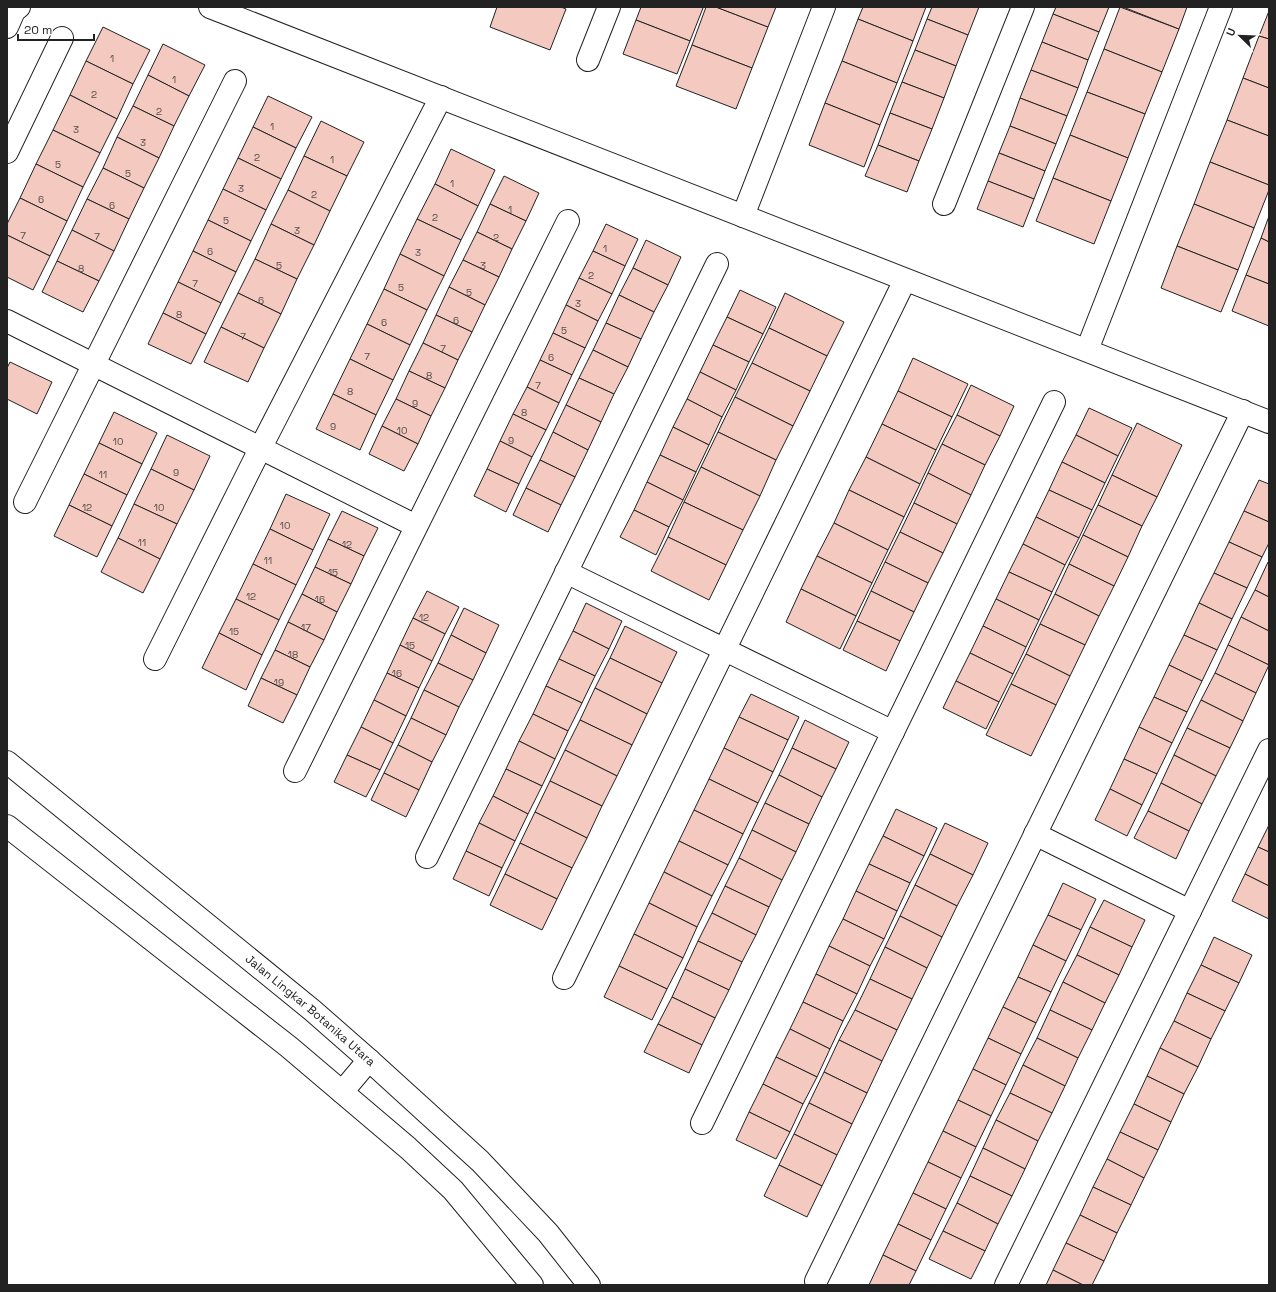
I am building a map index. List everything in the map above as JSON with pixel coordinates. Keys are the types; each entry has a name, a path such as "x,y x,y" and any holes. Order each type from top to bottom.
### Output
{"street":[{"path":"7,27 14,11 19,7"},
{"path":"210,7 441,96 905,280 1269,422"},
{"path":"588,60 608,7"},
{"path":"743,216 824,7"},
{"path":"944,204 1023,7"},
{"path":"1087,350 1221,7"},
{"path":"7,152 62,38"},
{"path":"25,502 234,82"},
{"path":"155,659 261,447 441,96"},
{"path":"295,771 568,221"},
{"path":"427,857 717,264"},
{"path":"564,978 905,280"},
{"path":"7,321 94,363 416,526"},
{"path":"702,1123 1054,402"},
{"path":"816,1281 1243,411"},
{"path":"566,572 893,732"},
{"path":"1006,1285 1269,750"},
{"name":"Jalan Lingkar Botanika Utara","path":"7,762 312,1010 369,1060 480,1161 548,1233 589,1285"},
{"path":"7,826 289,1047 408,1148 453,1190 532,1285"},
{"path":"1035,834 1190,911"},
{"path":"342,1092 369,1060"}],"building":[{"path":"497,7 561,7 566,9 550,50 490,27"},
{"path":"641,7 703,8 690,41 636,20"},
{"path":"706,7 716,7 768,27 752,68 692,45"},
{"path":"716,7 776,7 768,27"},
{"path":"863,7 926,7 913,41 858,19"},
{"path":"932,7 979,7 968,35 927,19"},
{"path":"1056,7 1109,7 1099,32 1053,14"},
{"path":"1120,7 1179,29 1162,72 1104,49"},
{"path":"1123,7 1187,7 1179,29"},
{"path":"1269,11 1269,39 1259,36"},
{"path":"1053,14 1099,32 1088,60 1042,42"},
{"path":"858,19 913,41 897,83 842,61"},
{"path":"927,19 968,35 956,66 915,50"},
{"path":"636,20 690,41 677,74 623,54"},
{"path":"103,27 150,50 133,84 86,61"},
{"path":"1259,36 1269,39 1269,88 1243,78"},
{"path":"1042,42 1088,60 1078,88 1031,70"},
{"path":"163,44 205,65 189,96 148,75"},
{"path":"692,45 752,68 736,109 676,86"},
{"path":"1104,49 1162,72 1145,114 1087,92"},
{"path":"915,50 956,66 944,98 902,82"},
{"path":"86,61 133,84 117,119 70,95"},
{"path":"842,61 897,83 880,125 825,103"},
{"path":"1031,70 1078,88 1067,116 1020,98"},
{"path":"148,75 189,96 174,126 133,106"},
{"path":"1243,78 1269,88 1269,136 1227,120"},
{"path":"902,82 944,98 932,129 890,113"},
{"path":"1087,92 1145,114 1128,158 1070,135"},
{"path":"70,95 117,119 100,153 53,130"},
{"path":"268,96 312,117 296,148 253,127"},
{"path":"1020,98 1067,116 1056,144 1010,126"},
{"path":"825,103 880,125 864,167 809,145"},
{"path":"133,106 174,126 159,158 117,137"},
{"path":"890,113 932,129 919,161 878,145"},
{"path":"1227,120 1269,136 1269,185 1210,162"},
{"path":"321,121 364,142 347,176 304,156"},
{"path":"1010,126 1056,144 1045,171 999,153"},
{"path":"253,127 296,148 281,179 238,158"},
{"path":"53,130 100,153 83,187 36,164"},
{"path":"1070,135 1128,158 1111,201 1053,178"},
{"path":"117,137 159,158 144,188 103,168"},
{"path":"878,145 919,161 907,192 865,176"},
{"path":"451,149 495,170 478,206 435,184"},
{"path":"999,153 1045,171 1034,199 988,181"},
{"path":"304,156 347,176 330,211 288,190"},
{"path":"238,158 281,179 266,210 223,189"},
{"path":"1210,162 1269,185 1269,190 1254,228 1194,204"},
{"path":"36,164 83,187 67,221 20,198"},
{"path":"103,168 144,188 129,219 87,199"},
{"path":"504,176 539,193 526,221 490,204"},
{"path":"1053,178 1111,201 1094,244 1036,221"},
{"path":"988,181 1034,199 1023,227 977,209"},
{"path":"435,184 478,206 461,240 417,219"},
{"path":"223,189 266,210 251,241 208,220"},
{"path":"288,190 330,211 314,245 271,224"},
{"path":"20,198 67,221 50,256 7,235 7,224"},
{"path":"87,199 129,219 114,251 72,230"},
{"path":"490,204 526,221 512,249 477,232"},
{"path":"1194,204 1254,228 1238,270 1177,246"},
{"path":"1269,216 1269,242 1261,238"},
{"path":"417,219 461,240 444,276 400,254"},
{"path":"208,220 251,241 236,272 193,251"},
{"path":"271,224 314,245 297,279 255,259"},
{"path":"606,224 638,239 625,266 593,251"},
{"path":"72,230 114,251 99,281 57,261"},
{"path":"477,232 512,249 499,277 463,260"},
{"path":"7,235 50,256 33,290 7,277"},
{"path":"1261,238 1269,242 1269,284 1246,275"},
{"path":"646,240 681,257 668,285 633,268"},
{"path":"1177,246 1238,270 1221,312 1161,288"},
{"path":"193,251 236,272 221,303 178,282"},
{"path":"593,251 625,266 612,294 579,278"},
{"path":"400,254 444,276 427,310 384,289"},
{"path":"255,259 297,279 281,314 238,293"},
{"path":"463,260 499,277 485,305 449,287"},
{"path":"57,261 99,281 83,312 42,292"},
{"path":"633,268 668,285 654,312 619,295"},
{"path":"1246,275 1269,284 1269,326 1232,311"},
{"path":"579,278 612,294 598,321 566,305"},
{"path":"178,282 221,303 206,334 163,313"},
{"path":"449,287 485,305 472,332 436,315"},
{"path":"384,289 427,310 410,345 367,324"},
{"path":"740,290 776,307 763,334 727,317"},
{"path":"238,293 281,314 264,348 221,327"},
{"path":"785,293 844,322 827,356 769,328"},
{"path":"619,295 654,312 641,339 606,323"},
{"path":"566,305 598,321 585,348 553,333"},
{"path":"163,313 206,334 191,364 148,344"},
{"path":"436,315 472,332 458,360 423,343"},
{"path":"727,317 763,334 749,362 713,345"},
{"path":"606,323 641,339 628,367 593,350"},
{"path":"367,324 410,345 393,380 350,359"},
{"path":"221,327 264,348 248,382 204,362"},
{"path":"769,328 827,356 810,391 752,363"},
{"path":"553,333 585,348 572,375 540,360"},
{"path":"423,343 458,360 445,388 409,371"},
{"path":"713,345 749,362 736,390 700,372"},
{"path":"593,350 628,367 614,394 579,378"},
{"path":"913,358 968,384 952,417 898,391"},
{"path":"350,359 393,380 376,415 333,394"},
{"path":"540,360 572,375 559,403 527,387"},
{"path":"10,362 52,382 37,414 7,399 7,368"},
{"path":"752,363 810,391 793,426 735,397"},
{"path":"409,371 445,388 431,416 396,399"},
{"path":"700,372 736,390 722,417 687,399"},
{"path":"579,378 614,394 601,422 566,405"},
{"path":"971,385 1014,406 1000,436 957,415"},
{"path":"527,387 559,403 546,430 513,414"},
{"path":"898,391 952,417 936,450 882,424"},
{"path":"333,394 376,415 360,450 316,429"},
{"path":"735,397 793,426 776,460 718,432"},
{"path":"396,399 431,416 418,444 382,426"},
{"path":"687,399 722,417 709,445 673,427"},
{"path":"566,405 601,422 588,450 553,432"},
{"path":"1089,408 1132,428 1118,456 1076,435"},
{"path":"114,412 157,433 142,464 99,443"},
{"path":"513,414 546,430 532,457 500,441"},
{"path":"957,415 1000,436 985,465 942,444"},
{"path":"1137,423 1182,445 1157,497 1112,475"},
{"path":"882,424 936,450 920,484 866,457"},
{"path":"382,426 418,444 404,471 369,454"},
{"path":"673,427 709,445 696,472 660,455"},
{"path":"553,432 588,450 575,477 540,460"},
{"path":"718,432 776,460 760,496 701,467"},
{"path":"167,435 210,456 194,490 151,469"},
{"path":"1076,435 1118,456 1105,483 1062,462"},
{"path":"500,441 532,457 519,484 487,469"},
{"path":"99,443 142,464 127,495 84,474"},
{"path":"942,444 985,465 971,495 928,473"},
{"path":"660,455 696,472 683,500 647,482"},
{"path":"866,457 920,484 904,517 849,490"},
{"path":"540,460 575,477 561,505 526,488"},
{"path":"1062,462 1105,483 1092,510 1049,490"},
{"path":"701,467 760,496 743,530 684,502"},
{"path":"151,469 194,490 177,524 134,504"},
{"path":"487,469 519,484 506,512 474,496"},
{"path":"928,473 971,495 957,524 914,503"},
{"path":"84,474 127,495 112,526 69,505"},
{"path":"1112,475 1157,497 1142,526 1098,505"},
{"path":"1259,480 1269,484 1269,522 1244,511"},
{"path":"647,482 683,500 669,527 634,510"},
{"path":"526,488 561,505 548,532 513,515"},
{"path":"849,490 904,517 888,550 834,523"},
{"path":"1049,490 1092,510 1079,538 1036,517"},
{"path":"286,494 330,514 313,550 270,529"},
{"path":"684,502 743,530 726,565 668,537"},
{"path":"914,503 957,524 943,553 900,532"},
{"path":"134,504 177,524 160,559 118,538"},
{"path":"69,505 112,526 97,557 54,536"},
{"path":"1098,505 1142,526 1128,557 1083,535"},
{"path":"634,510 669,527 656,555 620,537"},
{"path":"342,511 378,528 364,556 328,539"},
{"path":"1244,511 1269,522 1269,543 1262,557 1229,542"},
{"path":"1036,517 1079,538 1065,565 1023,544"},
{"path":"834,523 888,550 872,583 817,556"},
{"path":"270,529 313,550 296,585 253,564"},
{"path":"900,532 943,553 928,583 885,562"},
{"path":"1083,535 1128,557 1114,586 1069,564"},
{"path":"668,537 726,565 709,600 651,571"},
{"path":"118,538 160,559 143,593 101,572"},
{"path":"328,539 364,556 351,584 315,567"},
{"path":"1229,542 1262,557 1247,588 1214,573"},
{"path":"1023,544 1065,565 1052,592 1009,572"},
{"path":"817,556 872,583 856,616 801,589"},
{"path":"885,562 928,583 914,612 871,591"},
{"path":"1268,562 1269,563 1269,597 1255,590"},
{"path":"253,564 296,585 279,620 236,599"},
{"path":"1069,564 1114,586 1099,616 1055,594"},
{"path":"315,567 351,584 337,612 302,594"},
{"path":"1009,572 1052,592 1039,620 996,599"},
{"path":"1214,573 1247,588 1232,619 1199,603"},
{"path":"801,589 856,616 840,649 786,622"},
{"path":"1255,590 1269,597 1269,631 1241,617"},
{"path":"427,591 459,607 445,634 413,618"},
{"path":"871,591 914,612 900,641 857,621"},
{"path":"302,594 337,612 324,640 288,622"},
{"path":"1055,594 1099,616 1085,645 1040,624"},
{"path":"236,599 279,620 262,655 219,633"},
{"path":"996,599 1039,620 1026,647 983,626"},
{"path":"586,603 622,621 609,649 573,631"},
{"path":"1199,603 1232,619 1217,650 1184,635"},
{"path":"464,608 499,625 486,653 451,635"},
{"path":"1241,617 1269,631 1269,665 1228,645"},
{"path":"413,618 445,634 432,661 400,645"},
{"path":"857,621 900,641 886,671 843,650"},
{"path":"288,622 324,640 310,667 275,650"},
{"path":"1040,624 1085,645 1070,676 1026,654"},
{"path":"625,626 677,652 662,683 610,658"},
{"path":"983,626 1026,647 1013,674 970,653"},
{"path":"573,631 609,649 595,676 559,659"},
{"path":"219,633 262,655 246,690 202,668"},
{"path":"451,635 486,653 473,680 438,663"},
{"path":"1184,635 1217,650 1202,681 1169,665"},
{"path":"400,645 432,661 419,688 387,673"},
{"path":"1228,645 1269,665 1256,693 1215,673"},
{"path":"275,650 310,667 297,695 261,678"},
{"path":"970,653 1013,674 999,702 956,681"},
{"path":"1026,654 1070,676 1056,705 1011,684"},
{"path":"610,658 662,683 647,714 595,688"},
{"path":"559,659 595,676 582,703 546,686"},
{"path":"438,663 473,680 459,707 424,690"},
{"path":"1169,665 1202,681 1187,712 1154,697"},
{"path":"387,673 419,688 406,716 374,700"},
{"path":"1215,673 1256,693 1243,721 1201,700"},
{"path":"261,678 297,695 283,723 248,706"},
{"path":"956,681 999,702 986,729 943,708"},
{"path":"1011,684 1056,705 1031,756 986,735"},
{"path":"546,686 582,703 568,731 533,714"},
{"path":"595,688 647,714 632,745 580,720"},
{"path":"424,690 459,707 446,735 411,718"},
{"path":"751,694 799,717 788,740 739,717"},
{"path":"1154,697 1187,712 1172,743 1139,727"},
{"path":"374,700 406,716 393,743 361,727"},
{"path":"1201,700 1243,721 1230,748 1187,728"},
{"path":"533,714 568,731 555,759 519,741"},
{"path":"739,717 788,740 773,772 724,748"},
{"path":"411,718 446,735 432,762 398,745"},
{"path":"580,720 632,745 617,776 565,750"},
{"path":"805,720 849,742 836,769 792,748"},
{"path":"361,727 393,743 380,770 347,755"},
{"path":"1139,727 1172,743 1157,774 1124,759"},
{"path":"1187,728 1230,748 1216,776 1174,755"},
{"path":"519,741 555,759 542,786 506,769"},
{"path":"398,745 432,762 419,790 384,773"},
{"path":"724,748 773,772 758,803 709,779"},
{"path":"792,748 836,769 822,797 779,775"},
{"path":"565,750 617,776 602,806 550,781"},
{"path":"347,755 380,770 366,797 334,782"},
{"path":"1174,755 1216,776 1202,804 1161,783"},
{"path":"1124,759 1157,774 1142,805 1110,789"},
{"path":"506,769 542,786 528,814 493,796"},
{"path":"384,773 419,790 406,817 371,800"},
{"path":"779,775 822,797 809,824 765,803"},
{"path":"709,779 758,803 743,834 694,810"},
{"path":"550,781 602,806 587,838 535,812"},
{"path":"1161,783 1202,804 1189,831 1148,811"},
{"path":"1110,789 1142,805 1127,836 1095,820"},
{"path":"493,796 528,814 515,841 479,823"},
{"path":"765,803 809,824 796,852 752,830"},
{"path":"896,809 937,828 924,856 883,836"},
{"path":"694,810 743,834 728,865 679,841"},
{"path":"1148,811 1189,831 1176,859 1134,838"},
{"path":"535,812 587,838 572,868 520,843"},
{"path":"479,823 515,841 502,868 466,851"},
{"path":"945,823 988,843 973,875 930,854"},
{"path":"1269,825 1269,852 1258,847"},
{"path":"752,830 796,852 782,880 739,858"},
{"path":"883,836 924,856 910,883 869,864"},
{"path":"679,841 728,865 712,896 664,872"},
{"path":"520,843 572,868 557,899 505,874"},
{"path":"1258,847 1269,852 1269,886 1245,874"},
{"path":"466,851 502,868 489,896 453,879"},
{"path":"930,854 973,875 957,906 915,885"},
{"path":"739,858 782,880 769,907 725,886"},
{"path":"869,864 910,883 897,911 856,891"},
{"path":"664,872 712,896 697,927 649,903"},
{"path":"505,874 557,899 542,930 490,905"},
{"path":"1245,874 1269,886 1269,919 1232,901"},
{"path":"1063,883 1096,899 1081,930 1048,915"},
{"path":"915,885 957,906 942,937 900,916"},
{"path":"725,886 769,907 756,935 712,913"},
{"path":"856,891 897,911 884,939 843,919"},
{"path":"1104,900 1145,920 1132,947 1090,927"},
{"path":"649,903 697,927 683,958 634,934"},
{"path":"712,913 756,935 742,962 698,941"},
{"path":"1048,915 1081,930 1066,961 1033,945"},
{"path":"900,916 942,937 927,968 885,947"},
{"path":"843,919 884,939 870,966 829,946"},
{"path":"1090,927 1132,947 1119,975 1077,955"},
{"path":"634,934 683,958 667,989 619,966"},
{"path":"1214,937 1252,955 1239,983 1201,965"},
{"path":"698,941 742,962 729,990 685,969"},
{"path":"1033,945 1066,961 1051,992 1018,977"},
{"path":"829,946 870,966 857,994 816,974"},
{"path":"885,947 927,968 912,999 870,979"},
{"path":"1077,955 1119,975 1105,1003 1063,982"},
{"path":"1201,965 1239,983 1225,1011 1187,993"},
{"path":"619,966 667,989 652,1020 604,997"},
{"path":"685,969 729,990 715,1018 672,997"},
{"path":"816,974 857,994 843,1021 803,1002"},
{"path":"1018,977 1051,992 1036,1023 1003,1007"},
{"path":"870,979 912,999 897,1030 855,1010"},
{"path":"1063,982 1105,1003 1092,1030 1050,1010"},
{"path":"1187,993 1225,1011 1211,1039 1174,1021"},
{"path":"672,997 715,1018 702,1045 658,1024"},
{"path":"803,1002 843,1021 830,1049 790,1029"},
{"path":"1003,1007 1036,1023 1021,1054 988,1038"},
{"path":"855,1010 897,1030 882,1061 839,1040"},
{"path":"1050,1010 1092,1030 1078,1058 1037,1038"},
{"path":"1174,1021 1211,1039 1198,1067 1160,1048"},
{"path":"658,1024 702,1045 689,1073 644,1052"},
{"path":"790,1029 830,1049 817,1077 776,1057"},
{"path":"988,1038 1021,1054 1006,1085 973,1069"},
{"path":"1037,1038 1078,1058 1065,1086 1023,1065"},
{"path":"839,1040 882,1061 867,1093 824,1072"},
{"path":"1160,1048 1198,1067 1184,1094 1147,1076"},
{"path":"776,1057 817,1077 803,1104 763,1084"},
{"path":"1023,1065 1065,1086 1052,1113 1010,1093"},
{"path":"973,1069 1006,1085 991,1116 958,1100"},
{"path":"824,1072 867,1093 852,1124 809,1103"},
{"path":"1147,1076 1184,1094 1171,1122 1134,1104"},
{"path":"763,1084 803,1104 790,1132 749,1112"},
{"path":"1010,1093 1052,1113 1038,1141 996,1120"},
{"path":"958,1100 991,1116 976,1147 943,1131"},
{"path":"809,1103 852,1124 837,1155 794,1134"},
{"path":"1134,1104 1171,1122 1158,1150 1120,1132"},
{"path":"749,1112 790,1132 776,1159 736,1140"},
{"path":"996,1120 1038,1141 1025,1169 983,1148"},
{"path":"943,1131 976,1147 961,1178 928,1162"},
{"path":"1120,1132 1158,1150 1144,1178 1107,1159"},
{"path":"794,1134 837,1155 822,1186 779,1165"},
{"path":"983,1148 1025,1169 1012,1196 970,1176"},
{"path":"1107,1159 1144,1178 1131,1205 1093,1187"},
{"path":"928,1162 961,1178 946,1209 913,1193"},
{"path":"779,1165 822,1186 807,1217 764,1196"},
{"path":"970,1176 1012,1196 998,1224 957,1203"},
{"path":"1093,1187 1131,1205 1117,1233 1080,1215"},
{"path":"913,1193 946,1209 931,1240 898,1224"},
{"path":"957,1203 998,1224 985,1251 943,1231"},
{"path":"1080,1215 1117,1233 1104,1261 1066,1243"},
{"path":"898,1224 931,1240 916,1271 883,1255"},
{"path":"943,1231 985,1251 971,1279 929,1259"},
{"path":"1066,1243 1104,1261 1092,1285 1083,1285 1053,1270"},
{"path":"883,1255 916,1271 909,1285 869,1285"},
{"path":"1053,1270 1083,1285 1046,1285"}]}
